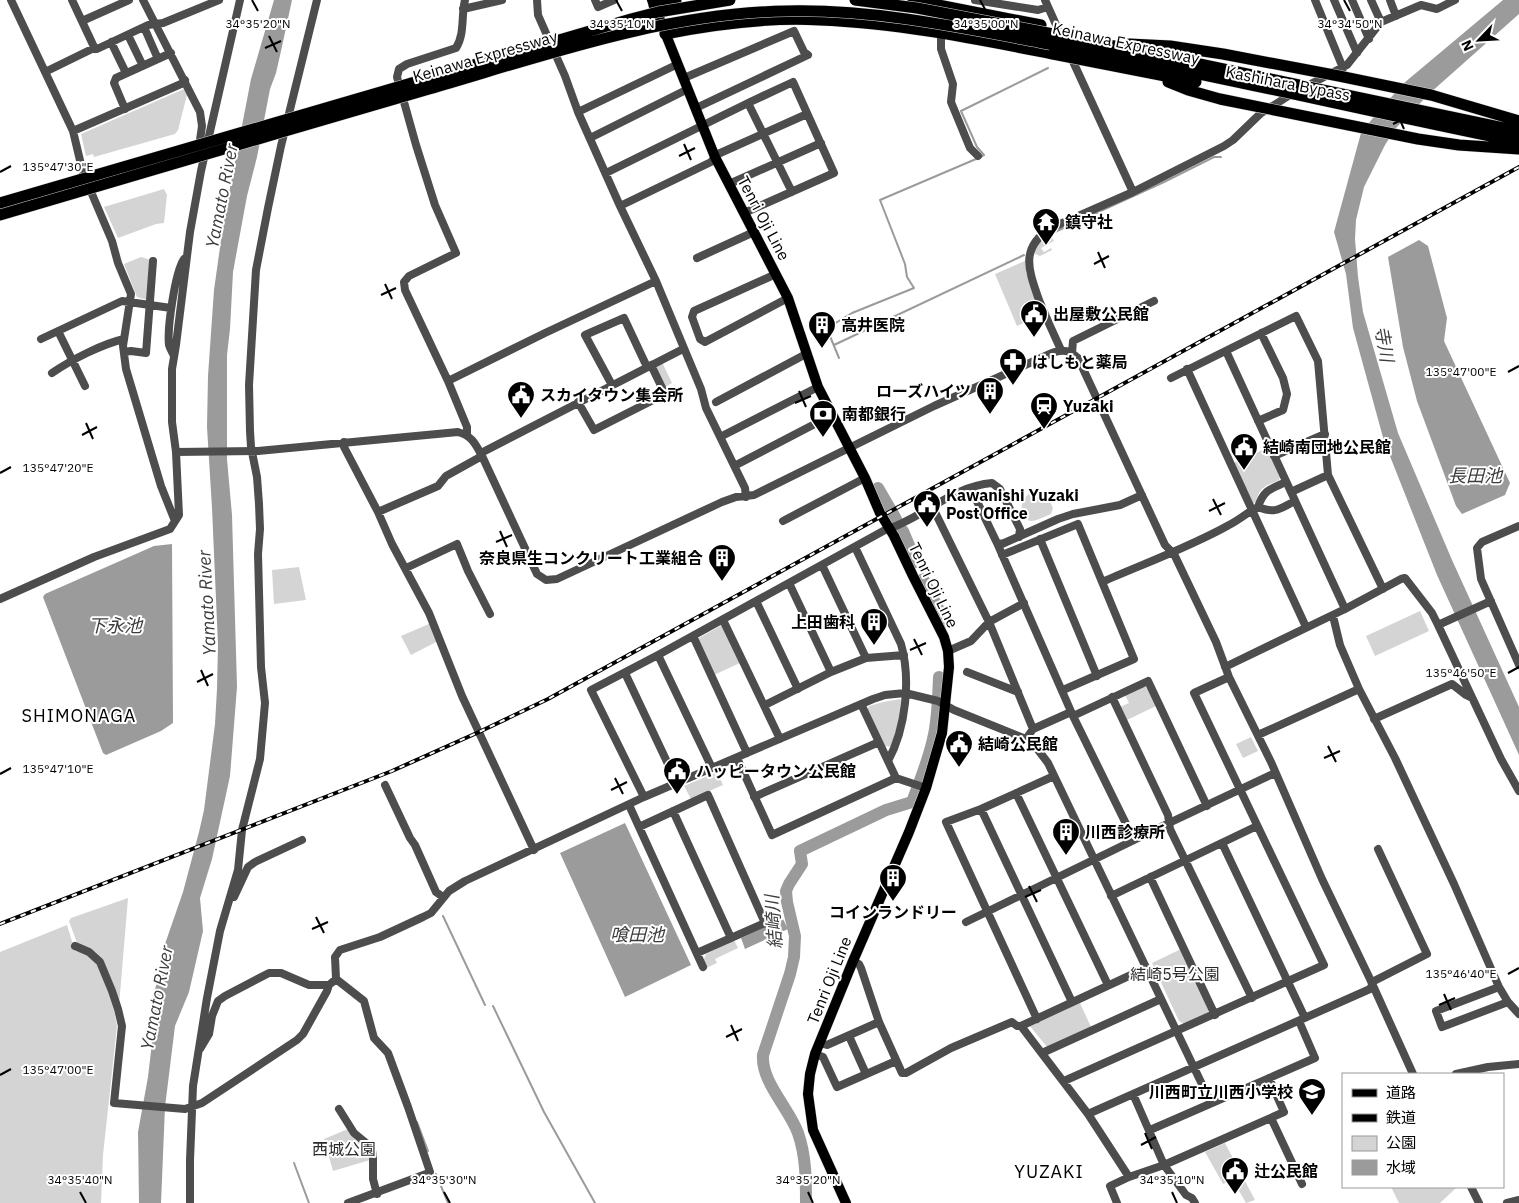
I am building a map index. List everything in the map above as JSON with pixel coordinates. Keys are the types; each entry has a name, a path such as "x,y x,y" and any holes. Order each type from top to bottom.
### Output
{"highway":[{"path":"653,2 676,0"},
{"name":"Keinawa Expressway","path":"0,203 630,19 658,12 730,0"},
{"name":"Keinawa Expressway","path":"855,0 916,8 1519,145"},
{"name":"Kashihara Bypass","path":"913,0 1042,24 1519,127"},
{"name":"Keinawa Expressway","path":"0,215 557,51 665,24 704,18 790,10 867,14 988,33 1089,46 1519,131"},
{"name":"Kashihara Bypass","path":"665,34 707,26 751,22 792,25 818,20 907,28 1052,54 1519,145"},
{"path":"1089,46 1170,46 1250,59 1431,95 1519,121"},
{"path":"1089,46 1114,64 1220,99 1418,139 1459,145 1519,145"}],"main road":[{"name":"Tenri Oji Line","path":"653,2 715,158 788,298 818,387 944,637 948,651 949,667 942,733 926,788 910,832 853,961 815,1054 808,1085 811,1119 818,1143 846,1203"}],"street":[{"path":"22,0 12,2 73,131 83,173 112,241 118,263 131,294 124,339 126,369 161,486 175,521"},
{"path":"72,0 94,49"},
{"path":"82,21 129,0"},
{"path":"143,0 200,112 202,126 197,158 201,170"},
{"path":"44,72 144,27 163,23 210,2 219,0"},
{"path":"0,599 94,557 170,529 179,515 179,452 172,422 172,369 186,256 201,170 240,0"},
{"path":"465,0 461,41 456,48 407,64 399,69 397,78 435,205 456,253 409,276 404,282 405,290 448,381 467,427 467,435"},
{"path":"463,9 502,0"},
{"path":"537,0 538,15 565,76 578,112 656,281 706,408 745,488 746,496"},
{"path":"595,0 598,7 614,0"},
{"path":"975,0 1038,10 1046,4 1133,192"},
{"path":"1315,0 1343,68"},
{"path":"1334,0 1357,52"},
{"path":"1352,0 1369,39"},
{"path":"1372,0 1381,22"},
{"path":"1390,0 1396,16"},
{"path":"1410,0 1414,8"},
{"path":"190,1203 188,1107 220,931 238,870 242,830 260,758 265,703 260,638 258,554 260,504 257,477 249,451 249,385 256,270 276,173 317,1"},
{"path":"1061,350 1029,272 1029,257 1041,234 1133,192 1224,146 1260,114 1276,103 1343,68 1369,39 1381,22 1421,5 1428,4 1437,9 1452,1"},
{"path":"684,78 792,25 804,52 808,55 696,108"},
{"path":"144,27 158,59"},
{"path":"941,34 941,49 953,84 951,102 970,148 978,156"},
{"path":"128,35 143,66"},
{"path":"111,42 126,73"},
{"path":"125,109 114,83 116,78 171,53"},
{"path":"578,112 678,64"},
{"path":"73,131 181,84 185,80"},
{"path":"606,173 793,82 834,172 744,213"},
{"path":"590,138 688,89"},
{"path":"748,103 792,192"},
{"path":"620,206 710,162 718,154 807,114"},
{"path":"729,184 821,143"},
{"path":"697,258 754,232"},
{"path":"174,356 169,346 171,308 179,268 186,256"},
{"path":"124,352 146,353 153,261"},
{"path":"776,274 694,311 692,317 700,339 706,342 788,298"},
{"path":"448,381 544,333 656,281"},
{"path":"40,339 122,301 171,308"},
{"path":"1072,353 1073,341 1154,301"},
{"path":"1171,378 1296,316 1318,361 1328,475 1382,589"},
{"path":"578,402 594,430 665,394 624,318 585,335 612,385"},
{"path":"58,331 85,386"},
{"path":"1258,421 1283,410 1287,394 1283,378 1261,333"},
{"path":"52,373 114,341 124,339"},
{"path":"378,512 438,486 446,476 481,455 578,402 683,349"},
{"path":"179,452 249,451 458,432 467,435 475,442 537,574 546,580 558,579 722,502 736,497 754,495 934,406 1061,350 1072,353 1078,358 1165,545 1174,554 1216,642 1229,677 1258,735 1322,879 1413,1073"},
{"path":"1226,351 1345,609"},
{"path":"716,402 806,354"},
{"path":"1187,369 1255,508 1306,627"},
{"path":"724,435 818,387"},
{"path":"738,464 832,415"},
{"path":"1274,456 1325,434"},
{"path":"344,442 344,447 378,512 392,544 429,613 462,696 534,850"},
{"path":"1291,492 1328,475"},
{"path":"782,521 865,478"},
{"path":"1102,582 1230,525 1255,508 1266,491 1286,482"},
{"path":"644,797 591,690 658,656 932,506 981,484 992,483 1000,489 1022,533"},
{"path":"971,489 1024,603 1072,714 1134,840"},
{"path":"997,543 1006,543 1022,533 1073,514 1120,505 1142,495"},
{"path":"1255,508 1275,511 1295,501"},
{"path":"932,506 989,622 1033,729"},
{"path":"1002,555 1078,524 1134,659 1063,690"},
{"path":"1519,526 1482,542 1477,548 1481,579 1488,602 1519,665"},
{"path":"1040,539 1097,676"},
{"path":"406,568 457,544 468,571 490,614"},
{"path":"855,547 901,644 904,655 906,694 902,723 894,750 888,761"},
{"path":"822,565 866,658"},
{"path":"1225,667 1306,627 1333,616 1404,578 1440,624 1500,760 1519,790"},
{"path":"789,583 831,672"},
{"path":"756,602 798,689"},
{"path":"1440,624 1488,602"},
{"path":"948,651 971,641 989,622 1024,603"},
{"path":"1333,616 1340,645 1359,689 1400,767 1499,987 1508,1002 1519,1014"},
{"path":"723,620 780,739"},
{"path":"693,636 747,753"},
{"path":"765,705 831,672 866,658 904,655"},
{"path":"658,656 712,768"},
{"path":"967,672 1018,692"},
{"path":"625,673 677,783"},
{"path":"1064,1081 1324,966 1194,693 1229,677"},
{"path":"1026,739 1033,729 1148,681 1207,806"},
{"path":"1374,719 1452,684 1472,698"},
{"path":"1258,735 1359,689"},
{"path":"336,979 335,957 340,950 380,937 423,918 431,913 449,891 465,881 628,804 861,704 886,695 906,694 938,701 1026,739 1042,754 1211,1104"},
{"path":"1112,697 1168,815 1170,829 1252,998"},
{"path":"861,704 896,778"},
{"path":"754,798 879,742"},
{"path":"737,758 772,835 896,778 926,788"},
{"path":"966,922 1275,773"},
{"path":"1037,1019 946,822 1054,776"},
{"path":"385,785 436,892 443,897"},
{"path":"1016,793 1108,985"},
{"path":"639,827 708,795 765,923 697,953"},
{"path":"628,804 702,967"},
{"path":"981,808 1072,1002"},
{"path":"673,811 731,938"},
{"path":"1111,896 1257,826"},
{"path":"228,904 234,898 248,867 302,840"},
{"path":"1150,1130 1315,1058 1288,982 1222,843"},
{"path":"1088,1114 1370,989 1374,981 1427,954 1378,849"},
{"path":"1150,877 1215,1014"},
{"path":"75,946 89,952 100,962 118,1010 122,1026 114,1103 119,1104 188,1107 202,1103 303,1034 329,985 336,979"},
{"path":"853,961 859,964 861,968 879,1022 902,1073 951,1048 1012,1022 1021,1026 1088,1114 1129,1177"},
{"path":"1021,1026 1146,968"},
{"path":"198,1052 209,1034 212,1016 218,1001 268,973 281,973 309,985 329,985"},
{"path":"336,979 364,1001 374,1038 388,1053 430,1172 377,1194 348,1203"},
{"path":"1499,987 1436,1010 1442,1027 1508,1002"},
{"path":"1042,1053 1161,999"},
{"path":"820,1043 827,1045 879,1022"},
{"path":"848,1036 866,1074"},
{"path":"815,1054 823,1058 837,1087 896,1061"},
{"path":"1461,1073 1488,1067 1519,1064"},
{"path":"1117,1203 1110,1186 1129,1177 1164,1165 1284,1112 1269,1078"},
{"path":"1133,1094 1164,1165 1186,1195 1192,1198 1195,1203"},
{"path":"338,1109 350,1128 371,1147 373,1154 373,1178 377,1194"},
{"path":"1271,1118 1302,1184"},
{"path":"1472,1188 1479,1203"},
{"path":"1507,1203 1519,1200"}],"green space":[{"path":"184,89 187,95 178,130 175,134 94,157 93,154 86,156 81,134"},
{"path":"164,189 167,195 164,223 156,224 118,238 104,207"},
{"name":"鎮守社","path":"1041,236 1043,240 1051,236 1054,241 1041,248 1044,252 1051,248 1052,250 1040,256 1033,253"},
{"path":"141,257 151,260 147,300 137,297 124,264"},
{"path":"1027,260 1026,272 1042,315 1017,326 995,274"},
{"path":"662,362 672,383 665,387 656,370 656,365"},
{"path":"1267,448 1280,477 1279,480 1261,490 1256,502 1252,504 1234,463"},
{"path":"1036,490 1045,491 1053,508 1051,514 1031,521 1026,520 1022,512 1023,502 1030,493"},
{"path":"299,567 306,600 274,604 272,570"},
{"path":"1420,611 1429,631 1375,656 1366,636"},
{"path":"431,623 438,641 411,655 401,636"},
{"path":"722,625 740,663 714,675 698,642 699,638"},
{"path":"1143,686 1148,688 1156,706 1127,720 1120,707 1129,703 1125,695"},
{"path":"900,699 898,724 892,747 885,746 867,709 869,706"},
{"path":"1251,737 1258,751 1243,758 1236,744"},
{"path":"717,772 723,785 691,799 684,786"},
{"path":"128,898 119,1006 103,961 77,943 69,921 71,918"},
{"path":"67,925 75,951 88,954 100,968 112,1000 117,1026 103,1155 101,1203 0,1203 0,952"},
{"path":"734,940 738,948 715,959 717,963 706,968 703,962 706,954"},
{"name":"結崎5号公園","path":"1181,949 1209,1008 1208,1014 1184,1024 1179,1021 1152,963"},
{"path":"1080,1003 1091,1027 1047,1047 1030,1026"},
{"name":"西城公園","path":"348,1129 370,1150 370,1160 333,1171 324,1139"},
{"path":"1225,1143 1255,1200 1246,1203 1233,1180 1223,1184 1205,1152"},
{"path":"1392,1188 1456,1188 1440,1203 1399,1203"}],"water":[{"name":"Yamato River","path":"274,0 292,0 276,73 270,89 233,272 227,355 227,459 232,515 237,687 230,776 212,859 200,898 203,931 189,992 175,1026 165,1107 161,1203 139,1203 138,1132 148,1077 154,1025 154,995 165,944 183,892 204,810 215,724 218,645 207,427 208,376 214,290 224,219 251,79"},
{"path":"1503,0 1519,0 1519,14 1430,93 1395,129 1385,145 1364,187 1356,220 1355,239 1363,312 1398,433 1452,560 1519,707 1519,755 1437,575 1384,441 1353,328 1346,274 1334,232 1361,133 1404,83"},
{"name":"長田池","path":"1419,240 1428,246 1447,318 1444,341 1510,483 1505,495 1462,514 1456,506 1417,401 1403,347 1388,257"},
{"name":"下永池","path":"172,544 173,723 161,731 106,755 103,753 43,597 45,594 154,546"},
{"name":"喰田池","path":"625,823 691,965 625,997 560,853"},
{"path":"783,919 788,929 745,949 741,938"}],"waterway":[{"path":"980,157 984,155 977,147 961,111 1048,68"},
{"path":"1046,236 1214,157 1221,157"},
{"path":"810,323 816,335 852,313 914,288 907,277 905,264 880,200 976,159"},
{"path":"834,345 1024,255"},
{"path":"827,329 839,358"},
{"name":"結崎川","path":"878,488 896,519"},
{"name":"結崎川","path":"903,531 916,562"},
{"name":"結崎川","path":"923,579 945,622"},
{"name":"結崎川","path":"806,1203 806,1176 801,1142 794,1124 766,1075 763,1055 794,957 795,936 786,891 802,864 800,851 886,810 912,802 935,731 939,677"},
{"path":"443,916 485,1005"},
{"path":"493,1006 544,1112 595,1203"},
{"path":"417,1122 428,1151"},
{"path":"294,1163 309,1203"},
{"path":"436,1174 448,1203"}],"railway":[{"path":"0,924 392,771 548,699 1519,167"}],"place":[{"name":"鎮守社","path":"1046,246"},
{"name":"出屋敷公民館","path":"1034,338"},
{"name":"高井医院","path":"822,349"},
{"name":"はしもと薬局","path":"1013,386"},
{"name":"ローズハイツ","path":"990,415"},
{"name":"スカイタウン集会所","path":"521,419"},
{"name":"Yuzaki","path":"1044,430"},
{"name":"南都銀行","path":"823,438"},
{"name":"結崎南団地公民館","path":"1244,471"},
{"name":"Kawanishi Yuzaki Post Office","path":"927,528"},
{"name":"奈良県生コンクリート工業組合","path":"722,582"},
{"name":"上田歯科","path":"874,646"},
{"name":"結崎公民館","path":"959,768"},
{"name":"ハッピータウン公民館","path":"677,795"},
{"name":"川西診療所","path":"1066,856"},
{"name":"コインランドリー","path":"893,902"},
{"name":"川西町立川西小学校","path":"1312,1116"},
{"name":"辻公民館","path":"1235,1195"}],"district":[{"name":"SHIMONAGA","path":"79,716"},
{"name":"YUZAKI","path":"1049,1172"}],"water label":[{"name":"寺川","path":"1384,344"}]}
